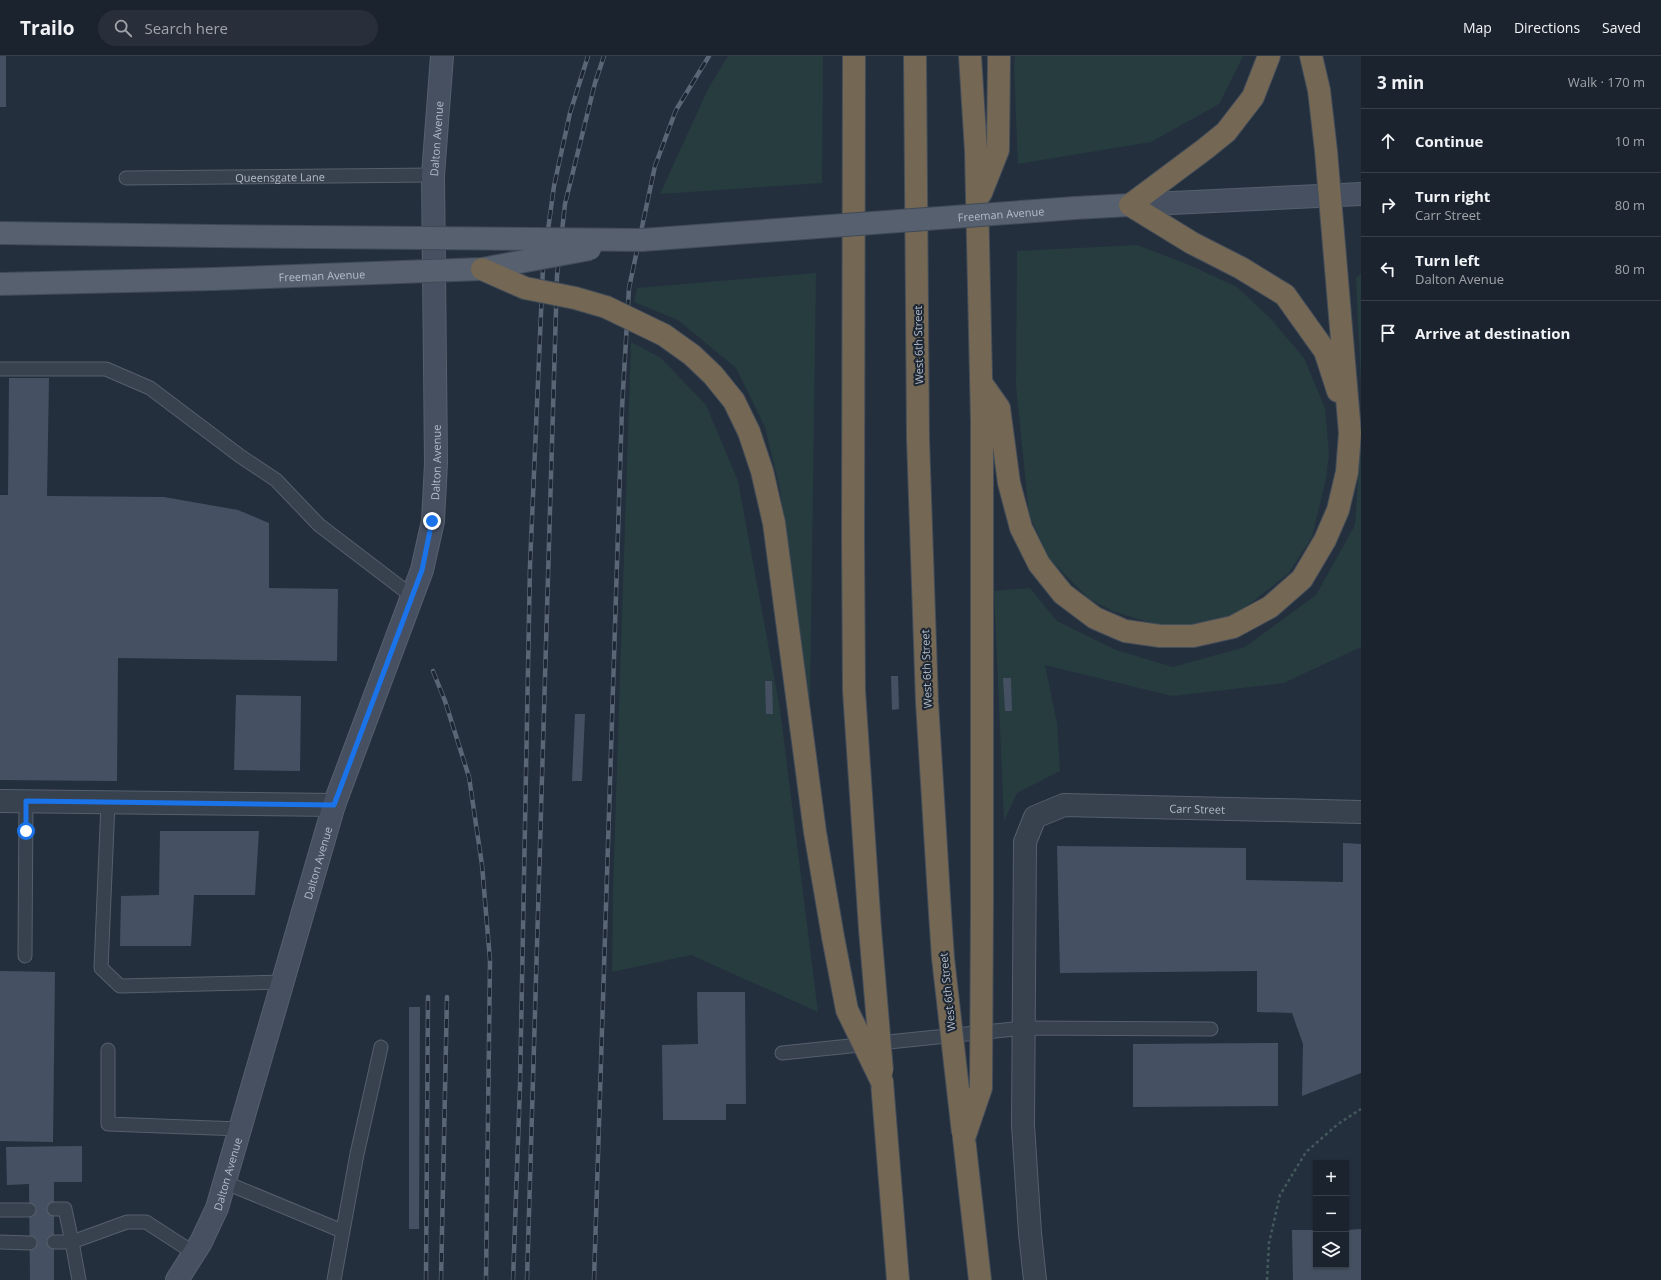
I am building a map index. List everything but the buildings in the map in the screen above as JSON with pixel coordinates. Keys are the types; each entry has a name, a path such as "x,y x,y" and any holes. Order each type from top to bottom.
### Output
{"highway":[{"path":"854,56 854,691 870,929 898,1280"},
{"name":"West 6th Street","path":"915,56 919,447 927,702 944,966 980,1280"},
{"path":"964,1138 981,1088 984,507 978,202 970,56"},
{"path":"978,202 998,150 999,56"},
{"path":"1269,56 1253,97 1226,132 1130,204 1192,243 1241,268 1285,295 1325,351 1350,433"},
{"path":"982,384 1000,408 1009,483 1021,528 1039,564 1063,594 1095,618 1125,631 1160,636 1193,636 1233,627 1270,607 1302,578 1325,540 1338,510 1347,472 1350,433 1330,195 1319,90 1311,56"},
{"path":"482,268 525,288 575,298 606,307 664,335 692,355 713,375 734,401 750,432 762,470 774,523 815,832 847,1010 882,1082"}],"main road":[{"name":"Dalton Avenue","path":"177,1280 201,1242 217,1208 334,805 422,570 432,521 436,463 433,175 442,56"},
{"name":"Freeman Avenue","path":"0,233 642,240 1130,204 1361,194"},
{"name":"Freeman Avenue","path":"0,284 213,279 482,268 642,240"}],"street":[{"path":"0,801 334,805"},
{"name":"Carr Street","path":"1024,1028 1025,842 1035,817 1064,805 1361,812"},
{"path":"1024,1028 1023,1125 1030,1233 1035,1280"}],"lane":[{"name":"Queensgate Lane","path":"126,178 433,175"},
{"path":"0,369 106,369 150,388 240,456 276,480 319,525 412,596"},
{"path":"25,956 26,801"},
{"path":"108,803 101,968 120,986 283,982"},
{"path":"782,1053 1024,1028 1210,1029"},
{"path":"334,1280 357,1154 381,1048"},
{"path":"108,1050 108,1124 240,1129"},
{"path":"224,1182 342,1231"},
{"path":"54,1209 65,1209 79,1280"},
{"path":"0,1210 29,1210"},
{"path":"54,1242 72,1242 127,1222 146,1222 194,1253"},
{"path":"0,1242 30,1242"}],"path":[{"path":"1267,1280 1269,1243 1280,1195 1306,1152 1338,1124 1361,1110"}],"green space":[{"path":"728,56 823,56 822,183 660,194 709,87"},
{"path":"1015,56 1243,56 1219,104 1151,142 1018,164 1014,67"},
{"path":"1137,245 1187,264 1237,287 1271,319 1304,358 1325,408 1329,453 1326,479 1312,537 1288,574 1234,616 1187,626 1154,624 1115,612 1089,599 1049,558 1029,515 1016,386 1017,251"},
{"path":"816,273 810,702 780,490 765,427 736,368 678,320 634,302 637,288"},
{"path":"1361,273 1361,383 1356,278"},
{"path":"631,342 661,358 706,405 738,481 780,709 818,1012 691,955 612,972 613,890"},
{"path":"1361,432 1361,647 1284,683 1172,696 1045,665 1057,723 1060,771 1017,793 1004,821 994,591 1030,588 1057,621 1116,650 1173,667 1245,647 1316,595 1355,525"}],"railway":[{"path":"513,1280 520,1086 530,565 543,267 554,186 570,113 588,56"},
{"path":"527,1280 557,276 565,204 595,83 604,56"},
{"path":"594,1280 622,408 629,288 655,166 676,110 709,56"},
{"path":"433,671 445,701 469,777 482,865 490,960 486,1280"},
{"path":"426,1280 428,997"},
{"path":"441,1280 447,997"}],"route":[{"path":"26,831 26,801 334,805 422,570 432,521"}]}
